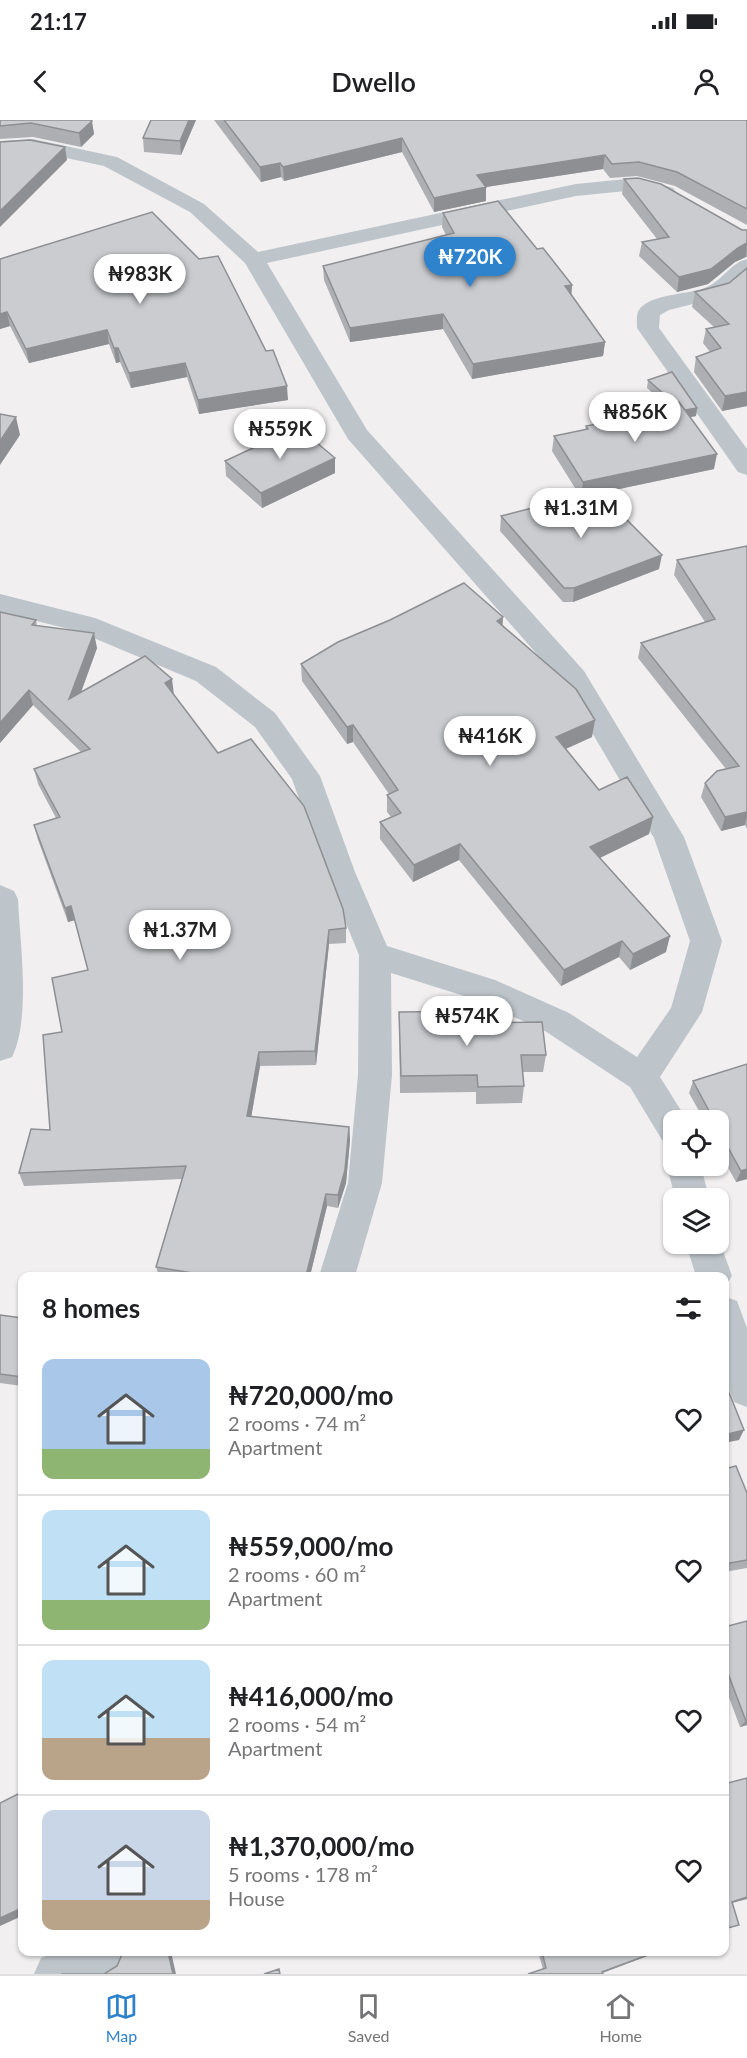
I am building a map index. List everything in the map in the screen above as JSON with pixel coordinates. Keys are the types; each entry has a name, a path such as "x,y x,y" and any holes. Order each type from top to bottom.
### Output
{"street":[{"path":"0,147 33,145 110,161 197,208 254,259 357,434 573,678 669,837 706,941 686,1012 642,1077"},
{"path":"254,259 576,190 636,184 668,192 687,203"},
{"path":"747,266 717,291 661,305 649,312 648,328 747,467"},
{"path":"0,603 85,624 206,674 265,720 305,776 340,872 375,955 375,1075 365,1183 339,1272"},
{"path":"0,897 3,899 6,1007 0,1047"},
{"path":"375,955 484,989 557,1022 642,1077 663,1112"},
{"path":"707,1254 713,1272"},
{"path":"729,1330 747,1389"},
{"path":"57,1974 95,1956"}],"building":[{"path":"0,120 92,121 79,133 31,123 0,126"},
{"path":"151,120 189,120 180,141 143,138"},
{"path":"224,120 747,120 747,209 677,172 639,162 612,164 605,155 477,175 486,187 434,198 402,138 283,167 280,163 260,167"},
{"path":"30,140 65,147 0,211 0,142"},
{"path":"638,178 661,184 742,230 747,230 747,243 711,269 679,277 642,242 669,237 624,179"},
{"path":"498,201 537,249 543,248 572,285 565,286 605,342 473,364 443,314 350,328 323,266 454,233 443,213"},
{"path":"152,212 199,259 218,256 266,351 273,350 287,386 198,400 185,363 129,373 118,348 114,348 107,330 26,349 7,312 0,314 0,259"},
{"path":"747,268 747,392 725,396 696,357 721,348 706,329 729,324 695,292 729,283"},
{"path":"672,372 697,408 685,410 679,402 674,403 648,380"},
{"path":"679,402 717,454 583,482 554,436 588,429 586,426 619,420 616,415"},
{"path":"0,414 16,417 0,441"},
{"path":"298,427 335,458 261,493 225,461"},
{"path":"598,491 662,555 574,588 564,588 501,516"},
{"path":"747,546 747,812 725,817 705,783 717,771 739,766 641,643 715,619 677,560"},
{"path":"464,583 503,617 497,621 576,689 595,720 556,737 599,790 627,777 653,817 590,847 670,936 633,954 622,941 564,970 460,844 414,865 380,822 401,813 387,795 398,790 353,725 347,727 301,664 338,642 390,620"},
{"path":"0,612 36,620 32,625 94,633 69,699 145,656 172,679 165,683 218,753 251,739 304,806 343,909 346,928 329,930 315,1051 259,1052 247,1116 349,1127 345,1170 338,1195 326,1194 307,1272 187,1272 156,1267 186,1166 19,1173 31,1129 50,1130 43,1035 62,1032 52,978 88,970 71,906 65,908 34,825 60,817 34,769 90,749 29,690 0,723"},
{"path":"480,1011 481,1023 542,1022 546,1055 521,1055 524,1086 478,1087 477,1075 401,1076 399,1012"},
{"path":"747,1064 747,1169 741,1171 729,1149 729,1110 709,1110 693,1081"},
{"path":"0,1315 18,1317 18,1376 0,1374"},
{"path":"729,1392 744,1430 729,1434"},
{"path":"736,1466 747,1493 747,1560 729,1563 729,1468"},
{"path":"747,1621 747,1721 729,1676 729,1626"},
{"path":"747,1778 747,1897 732,1902 739,1925 729,1928 729,1783"},
{"path":"18,1794 18,1910 0,1918 0,1803"},
{"path":"121,1956 169,1956 173,1974 104,1974 117,1966"},
{"path":"543,1956 645,1956 602,1972 603,1974 528,1974 546,1968"},
{"path":"279,1969 280,1974 264,1974"}]}
